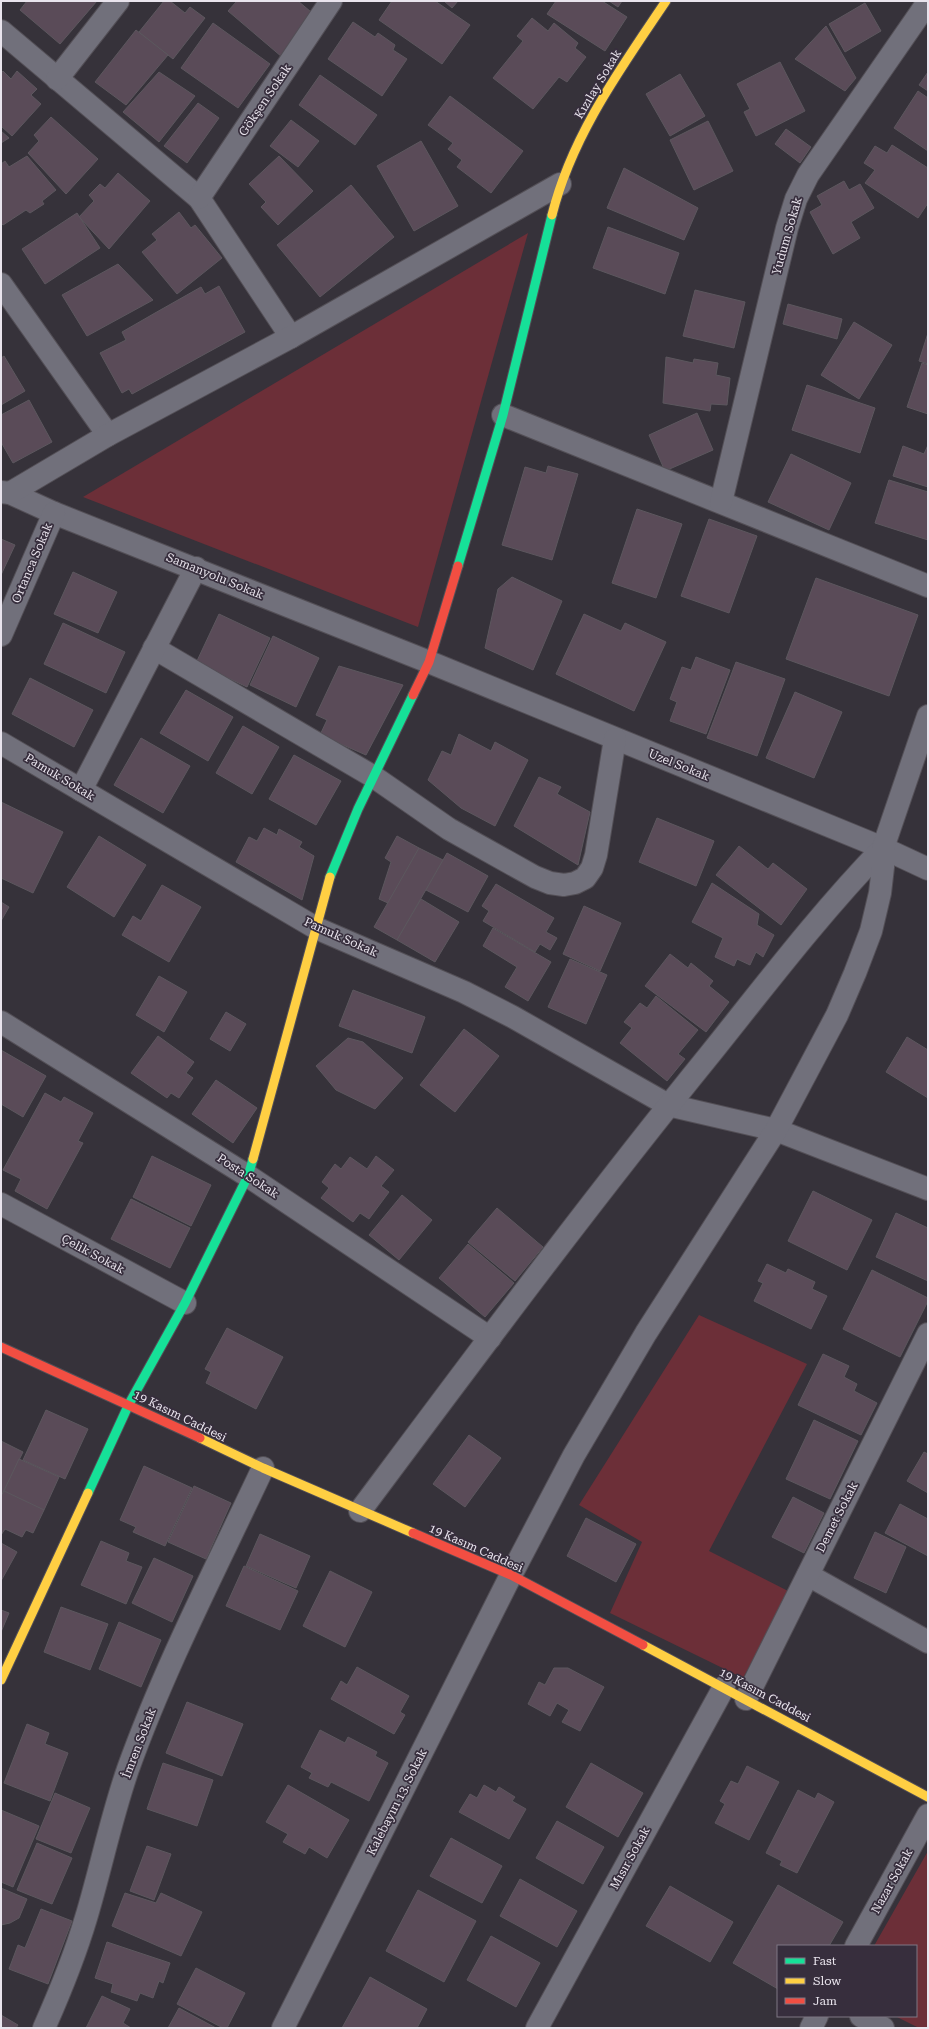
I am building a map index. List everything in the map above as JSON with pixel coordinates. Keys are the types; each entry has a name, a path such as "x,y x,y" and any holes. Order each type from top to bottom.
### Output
{"street":[{"path":"57,79 118,1"},
{"name":"Gökşen Sokak","path":"199,198 331,1"},
{"name":"Kızılay Sokak","path":"1,1680 129,1404 186,1303 248,1176 316,928 341,847 429,662 503,415 560,184 588,123 620,69 666,1"},
{"name":"Yudum Sokak","path":"721,502 787,228 796,199 808,175 928,2"},
{"path":"1,30 199,198 291,337"},
{"path":"5,492 291,337 560,184"},
{"path":"1,284 108,435"},
{"path":"503,415 928,586"},
{"name":"Samanyolu Sokak","path":"5,492 54,513 196,568 429,662"},
{"name":"Ortanca Sokak","path":"1,635 54,513"},
{"path":"81,790 196,568"},
{"path":"154,648 374,777 449,829 535,877 550,883 564,885 585,878 592,868 596,855 615,739"},
{"name":"Uzel Sokak","path":"429,662 883,848 928,869"},
{"path":"360,1511 668,1105 806,934 851,881 883,848 928,716"},
{"name":"Pamuk Sokak","path":"1,743 316,928 417,971 513,1017 668,1105 776,1130 928,1189"},
{"name":"Kalebayırı 13. Sokak","path":"283,2028 510,1575 574,1455 646,1333 776,1130 837,1014 856,973 871,931 880,893 883,848"},
{"name":"Posta Sokak","path":"1,1022 248,1176 490,1338"},
{"name":"Çelik Sokak","path":"1,1204 186,1303"},
{"name":"Demet Sokak","path":"746,1699 928,1334"},
{"name":"19 Kasım Caddesi","path":"1,1347 129,1404 263,1468 510,1575 928,1796"},
{"name":"İmren Sokak","path":"44,2028 61,1990 86,1918 117,1804 142,1733 171,1666 263,1468"},
{"path":"808,1575 928,1642"},
{"name":"Mısır Sokak","path":"537,2028 724,1687"},
{"name":"Nazar Sokak","path":"857,1945 928,1815"},
{"path":"811,2028 816,2017"},
{"path":"862,2017 884,2028"}],"shaded area":[{"path":"528,233 418,627 83,497"},
{"path":"699,1315 807,1364 709,1551 790,1592 743,1678 610,1613 642,1542 579,1505"},
{"path":"928,1851 928,2028 919,2028 897,2017 917,2017 917,1945 875,1945"}],"building":[{"path":"27,1 97,1 60,44 20,10"},
{"path":"164,1 170,1 185,13 190,7 205,18 173,59 139,32"},
{"path":"237,1 298,1 317,17 282,57 228,11"},
{"path":"392,1 435,1 470,25 442,64 379,20"},
{"path":"444,1 458,1 452,8"},
{"path":"556,1 602,1 627,17 605,51 547,14"},
{"path":"609,1 622,1 618,7"},
{"path":"865,3 881,31 845,52 829,24"},
{"path":"532,18 548,31 554,23 578,43 575,48 586,57 567,82 559,77 533,109 493,78 523,41 517,36"},
{"path":"353,22 375,37 378,33 395,45 393,50 407,59 382,96 328,59"},
{"path":"213,23 270,64 238,108 181,68"},
{"path":"826,26 856,78 845,91 795,59"},
{"path":"136,30 168,55 126,105 95,82"},
{"path":"780,62 805,111 756,136 744,112 750,109 737,84"},
{"path":"3,71 11,79 17,71 37,89 31,95 41,104 12,136 1,126 1,73"},
{"path":"159,72 195,96 159,142 123,112"},
{"path":"928,72 928,91 919,85"},
{"path":"680,74 705,116 670,136 646,94"},
{"path":"320,75 377,115 355,145 299,105"},
{"path":"918,91 928,98 928,151 894,128"},
{"path":"450,96 523,151 491,193 457,167 462,160 448,149 453,143 428,125"},
{"path":"198,103 219,118 187,163 164,146"},
{"path":"51,117 98,159 66,194 28,153 39,141 34,135"},
{"path":"291,120 319,141 298,167 270,146"},
{"path":"708,121 733,171 694,190 670,140"},
{"path":"786,129 811,147 800,163 775,144"},
{"path":"1,131 9,138 1,143"},
{"path":"421,141 458,206 414,231 377,166"},
{"path":"892,145 928,168 928,203 918,218 865,183 875,170 864,163 875,146 887,153"},
{"path":"27,156 56,190 42,201 44,204 30,213 26,210 3,225 1,223 1,164 5,161 9,167"},
{"path":"279,156 313,191 278,225 261,207 266,202 249,184"},
{"path":"624,168 698,208 684,240 607,208"},
{"path":"118,173 150,201 109,249 79,217 94,201 89,195 100,184 105,188"},
{"path":"844,181 849,190 860,184 874,208 851,222 860,238 833,254 810,212 822,205 817,196"},
{"path":"351,185 394,237 320,297 277,245"},
{"path":"179,212 191,228 195,225 222,258 177,294 142,252 157,240 152,234"},
{"path":"77,213 100,248 45,284 22,249"},
{"path":"608,227 679,253 665,294 593,268"},
{"path":"118,264 153,300 87,336 62,295"},
{"path":"219,286 245,332 132,394 129,389 122,393 100,353 126,340 122,332 201,287 205,294"},
{"path":"695,290 745,302 734,348 683,336"},
{"path":"788,304 842,319 837,339 783,324"},
{"path":"854,322 892,345 859,399 821,375"},
{"path":"928,333 928,364 919,361"},
{"path":"4,356 25,391 1,405 1,358"},
{"path":"666,357 693,363 694,359 718,363 716,375 730,378 727,405 711,404 710,411 663,403"},
{"path":"922,363 928,365 928,414 907,407"},
{"path":"807,385 875,408 860,453 792,430"},
{"path":"29,400 52,442 13,463 1,442 1,415"},
{"path":"697,413 713,450 665,471 649,435"},
{"path":"928,445 928,487 893,476 903,446 924,454"},
{"path":"791,454 851,483 829,530 768,502"},
{"path":"548,466 578,474 552,560 502,545 525,467 546,473"},
{"path":"889,480 928,492 928,540 875,523"},
{"path":"637,509 682,524 656,598 612,583"},
{"path":"709,519 757,536 729,613 681,596"},
{"path":"1,539 15,545 1,575"},
{"path":"73,572 117,592 98,633 54,614"},
{"path":"512,577 562,601 533,670 485,648 498,589"},
{"path":"816,578 918,615 889,696 786,659"},
{"path":"219,614 270,638 247,687 196,663"},
{"path":"584,614 621,631 625,623 666,642 634,711 556,674"},
{"path":"63,623 125,652 106,693 44,664"},
{"path":"273,636 319,658 296,707 250,685"},
{"path":"696,657 730,670 706,734 670,721 677,702 670,699 682,667 691,670"},
{"path":"736,662 785,679 757,756 707,738"},
{"path":"339,666 403,685 366,755 320,735 327,720 316,715"},
{"path":"30,678 93,710 74,747 12,714"},
{"path":"186,690 233,717 208,761 160,733"},
{"path":"795,692 842,712 814,778 766,758"},
{"path":"243,726 279,747 252,794 216,773"},
{"path":"459,734 491,751 495,742 528,760 495,826 461,808 428,780 442,751 451,755"},
{"path":"141,738 190,766 163,813 114,785"},
{"path":"294,755 341,781 316,825 269,799"},
{"path":"539,777 561,787 557,794 590,812 578,865 514,826"},
{"path":"1,802 63,832 33,893 1,878"},
{"path":"657,818 714,841 696,886 639,862"},
{"path":"264,828 277,835 279,829 302,842 299,847 314,856 302,900 236,862 249,837 257,841"},
{"path":"99,836 146,865 114,917 67,887"},
{"path":"397,836 419,848 388,903 379,899 391,862 385,858"},
{"path":"739,846 768,869 773,863 807,889 781,925 716,875"},
{"path":"419,848 443,860 397,940 374,927"},
{"path":"447,853 488,876 468,912 426,890"},
{"path":"712,883 759,914 757,925 774,935 763,957 756,952 750,965 737,959 734,966 715,957 723,938 692,922"},
{"path":"496,884 554,918 546,932 557,938 550,950 540,944 535,952 483,921 489,911 482,906"},
{"path":"162,885 201,907 169,962 122,935 133,916 141,921"},
{"path":"421,899 459,922 435,962 397,940"},
{"path":"1,902 9,907 1,921"},
{"path":"584,906 621,923 600,971 563,954"},
{"path":"493,928 551,962 528,1001 505,987 517,967 483,946"},
{"path":"670,954 688,968 691,963 713,981 709,986 729,1002 706,1032 645,986"},
{"path":"570,959 607,975 586,1024 548,1007"},
{"path":"159,976 187,992 164,1032 136,1015"},
{"path":"353,990 425,1017 412,1053 339,1026"},
{"path":"656,996 698,1030 678,1054 685,1059 667,1081 620,1043 632,1028 624,1022 640,1003 647,1008"},
{"path":"226,1012 246,1024 230,1051 210,1039"},
{"path":"464,1029 499,1056 455,1112 420,1085"},
{"path":"158,1036 194,1062 186,1073 193,1078 179,1098 171,1093 167,1098 131,1073"},
{"path":"907,1037 928,1050 928,1098 886,1072"},
{"path":"348,1038 363,1042 403,1078 375,1109 336,1090 316,1066"},
{"path":"1,1050 46,1076 23,1117 1,1104"},
{"path":"216,1080 257,1108 233,1143 192,1114"},
{"path":"45,1093 61,1102 64,1097 93,1113 78,1141 83,1143 47,1209 15,1191 21,1179 3,1170"},
{"path":"152,1156 211,1185 191,1226 133,1197"},
{"path":"376,1156 394,1170 381,1186 389,1192 369,1219 360,1213 353,1222 321,1198 329,1188 322,1182 335,1164 341,1169 350,1157 367,1169"},
{"path":"813,1191 872,1220 847,1270 788,1241"},
{"path":"402,1195 432,1220 399,1260 369,1235"},
{"path":"131,1199 190,1228 170,1268 111,1239"},
{"path":"497,1208 543,1247 515,1281 468,1242"},
{"path":"896,1213 928,1228 928,1281 876,1257"},
{"path":"468,1244 514,1283 485,1317 439,1278"},
{"path":"767,1264 786,1273 788,1269 815,1282 812,1289 827,1296 811,1329 754,1301 763,1283 758,1281"},
{"path":"872,1270 928,1298 928,1301 900,1357 843,1329"},
{"path":"227,1328 283,1357 256,1409 206,1383 211,1372 205,1369"},
{"path":"823,1354 849,1366 844,1377 857,1384 854,1391 877,1403 861,1435 798,1405"},
{"path":"46,1410 88,1429 65,1479 23,1460"},
{"path":"814,1420 858,1441 830,1499 786,1479"},
{"path":"469,1435 501,1458 465,1507 433,1484"},
{"path":"1,1441 23,1452 1,1496"},
{"path":"924,1452 928,1454 928,1493 907,1481"},
{"path":"19,1459 59,1477 44,1510 4,1491"},
{"path":"144,1466 192,1488 165,1546 133,1532 136,1527 120,1520"},
{"path":"194,1486 231,1503 206,1559 168,1542"},
{"path":"4,1491 44,1510 33,1533 26,1530 22,1537 5,1529 1,1535 1,1496"},
{"path":"793,1497 824,1513 804,1553 772,1537"},
{"path":"900,1504 928,1519 928,1556 885,1533"},
{"path":"586,1518 636,1544 616,1582 567,1556"},
{"path":"875,1532 906,1547 886,1593 854,1578"},
{"path":"260,1534 310,1556 296,1588 246,1566"},
{"path":"101,1541 129,1553 126,1561 142,1567 126,1604 81,1585"},
{"path":"1,1543 17,1552 1,1581"},
{"path":"154,1558 193,1576 172,1622 132,1603"},
{"path":"244,1566 298,1591 280,1630 226,1606"},
{"path":"330,1571 372,1592 345,1647 303,1626"},
{"path":"61,1607 108,1624 90,1670 44,1652"},
{"path":"1,1610 9,1613 1,1632"},
{"path":"119,1622 161,1640 141,1687 99,1669"},
{"path":"357,1667 409,1696 400,1712 405,1715 394,1734 331,1699 341,1681 347,1685"},
{"path":"554,1668 568,1668 604,1687 580,1731 562,1722 569,1710 557,1703 550,1716 528,1704 539,1682 545,1685"},
{"path":"187,1702 243,1724 222,1776 166,1753"},
{"path":"27,1724 49,1733 45,1744 68,1753 50,1801 4,1783"},
{"path":"320,1730 345,1743 348,1737 377,1752 375,1756 388,1763 369,1801 331,1782 328,1787 309,1778 312,1773 301,1767"},
{"path":"163,1763 213,1780 197,1826 147,1809"},
{"path":"591,1763 643,1793 618,1837 566,1807"},
{"path":"747,1766 779,1782 749,1840 715,1823 725,1804 720,1801 731,1781 738,1784"},
{"path":"288,1785 349,1820 327,1858 309,1847 305,1854 283,1842 288,1834 266,1822"},
{"path":"484,1785 496,1792 499,1787 515,1797 512,1801 526,1809 509,1839 459,1812 470,1794 477,1798"},
{"path":"798,1790 815,1799 818,1793 834,1802 797,1873 780,1865 782,1861 766,1853"},
{"path":"55,1793 90,1808 71,1853 36,1839"},
{"path":"1,1810 39,1826 13,1887 1,1882"},
{"path":"557,1821 604,1847 583,1884 536,1858"},
{"path":"451,1838 502,1866 482,1903 430,1876"},
{"path":"37,1843 72,1858 52,1904 17,1890"},
{"path":"147,1846 171,1854 154,1900 130,1891"},
{"path":"520,1879 577,1911 557,1947 500,1916"},
{"path":"778,1885 843,1922 830,1945 777,1945 777,1988 733,1963"},
{"path":"670,1886 733,1922 710,1962 646,1926"},
{"path":"1,1888 27,1899 19,1918 10,1923 1,1925"},
{"path":"418,1890 476,1921 444,1982 386,1951"},
{"path":"125,1893 156,1903 161,1893 202,1912 181,1956 112,1926"},
{"path":"41,1909 72,1921 48,1984 9,1969 18,1945 25,1948"},
{"path":"491,1936 540,1963 516,2007 467,1980"},
{"path":"107,1942 170,1963 163,1983 159,1981 153,1998 140,1993 137,2001 111,1992 113,1984 95,1978"},
{"path":"196,1968 245,1993 227,2028 223,2028 177,2004"},
{"path":"370,1977 427,2009 417,2028 342,2028"},
{"path":"102,1996 130,2009 123,2023 131,2028 86,2028"},
{"path":"179,2008 216,2028 168,2028"},
{"path":"1,2015 18,2025 16,2028 1,2028"}],"traffic: fast":[{"path":"458,566 503,415 552,215"},
{"path":"330,877 358,809 413,695"},
{"path":"88,1493 129,1404 185,1303 248,1176 253,1159"}],"traffic: slow":[{"path":"552,215 572,157 585,130 615,77 666,1"},
{"path":"253,1159 330,877"},
{"path":"200,1438 263,1468 413,1533"},
{"path":"1,1680 88,1493"},
{"path":"643,1645 928,1797"}],"traffic: jam":[{"path":"413,695 429,662 458,566"},
{"path":"1,1347 200,1438"},
{"path":"413,1533 511,1575 643,1645"}]}
